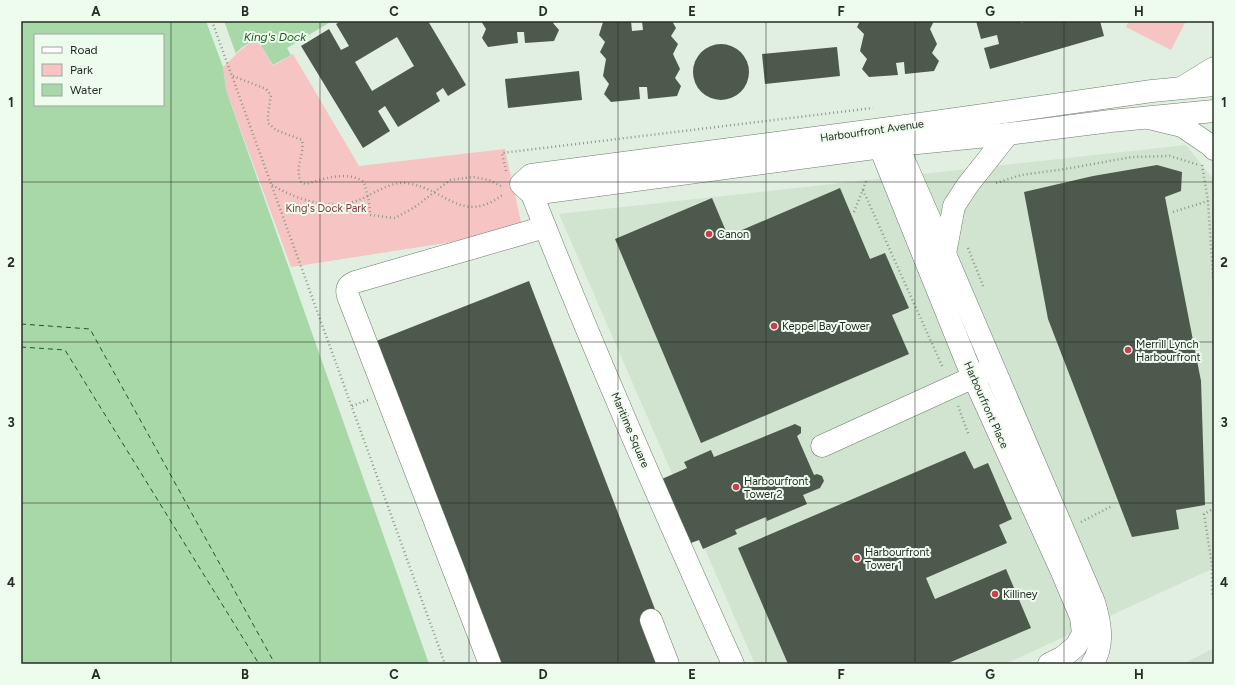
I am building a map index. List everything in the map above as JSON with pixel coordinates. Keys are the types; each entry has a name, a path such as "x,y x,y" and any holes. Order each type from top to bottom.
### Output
{"street":[{"path":"1183,87 1214,68"},
{"name":"Harbourfront Avenue","path":"523,186 885,138 1183,87 1214,85"},
{"name":"Harbourfront Avenue","path":"885,138 1008,134 1214,111"},
{"path":"1149,118 1182,126 1210,145 1208,157"},
{"path":"945,254 954,206 964,190 1008,134"},
{"name":"Harbourfront Place","path":"885,138 945,254 1094,602 1099,620 1101,640 1095,662"},
{"name":"Harbourfront Place","path":"885,138 974,377 1081,617 1083,634 1076,646 1063,657 1049,664"},
{"name":"Maritime Square","path":"523,186 545,228 687,563 733,664"},
{"path":"490,664 348,296 347,288 350,284 355,282 545,228"},
{"path":"822,446 994,368"},
{"path":"650,620 668,664"}],"path":[{"path":"212,21 445,664"},
{"path":"233,76 266,89 271,95 268,123 276,130 302,140 303,146 298,174 301,182 305,184 338,176 357,177 364,182 370,215 394,218 415,207 450,180 473,178 523,186"},
{"path":"523,186 502,152 880,107"},
{"path":"992,184 1021,175 1132,157 1208,157 1208,201 1214,293"},
{"path":"854,212 867,179"},
{"path":"271,184 302,200 331,205 352,202 386,187 404,183 419,186 467,208 481,207 523,186"},
{"path":"863,190 951,387 970,436"},
{"path":"1173,212 1208,201"},
{"path":"966,243 986,294"},
{"path":"1078,523 1112,506"},
{"path":"1211,510 1204,514 1212,565 1212,593 1214,599"}],"shaded area":[{"path":"1186,145 1214,180 1214,568 1005,664 755,664 559,214"},
{"path":"1214,648 1214,664 1183,664"}],"green space":[{"path":"1129,21 1186,21 1171,50 1126,27"},
{"name":"King's Dock Park","path":"252,41 258,41 273,66 293,54 359,166 505,149 523,231 291,267 226,90 223,67"}],"water":[{"name":"King's Dock","path":"21,21 332,21 287,48 291,55 273,65 258,41 243,47 223,67 226,90 429,664 21,664"}],"pier":[{"path":"206,21 224,21 236,54 223,67"}],"building":[{"path":"341,21 428,21 466,85 448,96 443,88 436,93 440,101 398,127 385,106 378,111 390,131 363,148 301,46 329,29 341,50 349,46 336,24","holes":["397,37 414,66 372,91 355,62"]},
{"path":"481,21 554,21 553,23 559,30 554,41 525,43 524,32 517,32 518,43 488,47 482,38 486,29"},
{"path":"631,21 632,31 643,30 642,21 672,21 676,28 671,36 678,44 673,54 680,69 675,78 681,86 677,96 648,99 647,87 639,87 640,99 611,102 604,94 609,84 603,76 606,59 600,52 605,42 599,35 603,22"},
{"path":"860,21 934,21 930,29 937,44 932,53 939,61 934,71 905,74 904,62 896,63 898,75 869,77 862,69 867,59 860,51 864,34 857,27"},
{"path":"976,21 1021,21 1021,23 1030,21 1100,21 1104,36 990,69 984,48 999,44 997,35 981,39"},
{"path":"716,44 726,44 741,52 747,61 749,72 747,83 741,92 726,100 716,100 705,95 698,88 693,77 693,67 698,56 705,49"},
{"path":"837,47 840,76 765,84 762,54"},
{"path":"579,71 582,100 508,108 505,79"},
{"name":"Merrill Lynch Harbourfront","path":"1157,165 1182,172 1181,191 1165,197 1201,381 1205,505 1176,510 1179,529 1132,537 1048,319 1024,192 1093,176"},
{"name":"Keppel Bay Tower","path":"840,188 870,259 885,253 909,308 892,315 909,354 701,443 615,239 712,198 728,236"},
{"path":"529,281 676,664 481,664 361,347"},
{"name":"Harbourfront Tower 2","path":"795,424 801,427 801,433 797,436 814,475 817,474 822,476 824,481 820,488 803,495 807,504 767,521 766,517 735,530 737,534 703,549 699,540 683,546 655,482 687,468 684,462 711,450 714,457"},
{"name":"Harbourfront Tower 1","path":"965,451 974,469 988,463 1012,519 999,525 1007,543 926,578 935,599 1006,569 1031,628 946,664 788,664 738,548"}],"ferry route":[{"path":"21,324 90,329 275,664"},
{"path":"21,347 65,350 259,664"}],"place":[{"name":"Canon","path":"709,234"},
{"name":"Keppel Bay Tower","path":"774,326"},
{"name":"Merrill Lynch Harbourfront","path":"1128,350"},
{"name":"Harbourfront Tower 2","path":"736,487"},
{"name":"Harbourfront Tower 1","path":"857,558"},
{"name":"Killiney","path":"995,594"}]}
